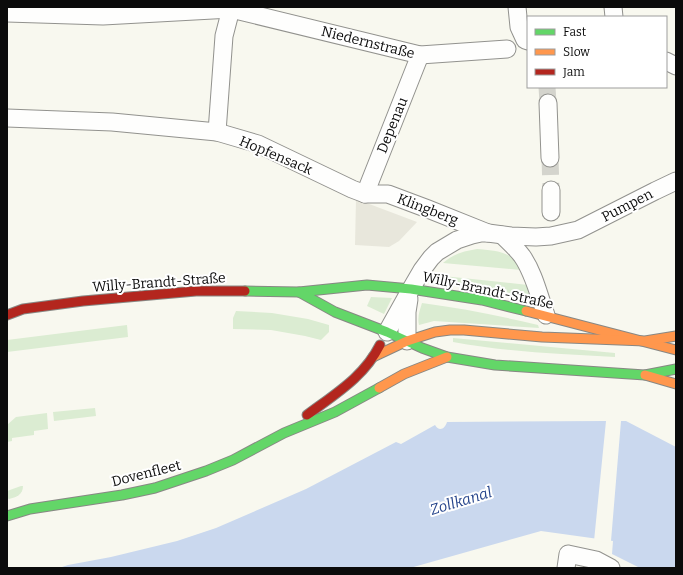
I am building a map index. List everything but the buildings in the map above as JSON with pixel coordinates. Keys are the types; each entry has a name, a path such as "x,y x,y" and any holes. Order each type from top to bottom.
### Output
{"main road":[{"name":"Willy-Brandt-Straße","path":"7,315 22,309 83,301 189,291 242,290 299,292 367,285 411,288 482,300 676,350"},
{"name":"Willy-Brandt-Straße","path":"299,292 335,312 447,357 494,365 645,375 676,384"},
{"name":"Willy-Brandt-Straße","path":"7,306 22,309"},
{"name":"Willy-Brandt-Straße","path":"407,341 435,332 450,330 542,337 645,342 676,336"},
{"name":"Dovenfleet","path":"284,433 352,381 367,366 387,332"},
{"name":"Dovenfleet","path":"373,357 407,341"},
{"name":"Dovenfleet","path":"7,516 30,510 155,488 206,471 233,460 284,433 335,412 404,374 447,357"},
{"name":"Willy-Brandt-Straße","path":"645,375 676,369"}],"street":[{"path":"517,7 519,27 525,40 527,41"},
{"path":"217,132 224,36 230,8"},
{"name":"Niedernstraße","path":"7,14 103,16 230,8 420,55 507,49"},
{"name":"Depenau","path":"365,194 420,55"},
{"path":"667,62 676,66"},
{"path":"548,103 550,158"},
{"name":"Hopfensack","path":"7,118 112,122 217,132 258,144 365,194"},
{"name":"Pumpen","path":"495,234 536,237 550,236 578,230 655,190 676,181"},
{"path":"551,190 551,212"},
{"name":"Klingberg","path":"365,194 388,194 495,234"},
{"path":"387,332 411,288 431,258 449,244 463,237 481,233 495,234 515,248 523,257 546,316"},
{"path":"407,341 407,312 411,288"},
{"path":"567,561 596,560 611,568"}],"green space":[{"path":"477,249 508,255 516,261 521,270 443,263 459,253"},
{"path":"434,275 528,285 531,299 500,291 432,280"},
{"path":"371,297 392,298 384,314 367,306"},
{"path":"422,303 509,318 538,325 539,328 434,321 419,325 418,322"},
{"path":"236,311 272,313 308,319 329,325 329,332 321,340 271,330 233,329 233,318"},
{"path":"127,325 128,337 7,352 7,340"},
{"path":"453,338 615,353 615,357 493,348 453,342"},
{"path":"95,408 96,416 54,421 53,412"},
{"path":"47,413 48,429 34,431 34,435 12,438 12,441 7,442 7,425 16,417"},
{"path":"23,486 23,489 19,495 9,499 7,498 7,491"}],"shaded area":[{"path":"356,199 417,222 399,241 389,247 355,245"}],"water":[{"name":"Zollkanal","path":"626,421 676,447 676,568 640,568 612,554 613,541 541,531 410,568 59,568 177,541 216,528 306,489 396,442 401,444 435,425 442,429 447,422"}],"pier":[{"path":"606,421 621,421 611,555 611,543 594,541"}],"tunnel":[{"path":"547,88 548,103"},
{"path":"550,158 551,190"}],"traffic: fast":[{"path":"245,291 299,292 367,285 411,289 482,300 526,311"},
{"path":"299,292 335,312 447,357 495,365 645,375 676,369"},
{"path":"7,516 30,509 122,495 155,488 206,471 233,460 284,433 335,412 379,388"}],"traffic: slow":[{"path":"526,311 676,350"},
{"path":"373,357 407,341 435,332 450,330 542,337 645,341 676,336"},
{"path":"379,388 404,374 447,357"},
{"path":"645,375 676,384"}],"traffic: jam":[{"path":"7,315 23,309 83,301 196,291 245,291"},
{"path":"307,415 357,376 366,366 380,345"}]}
